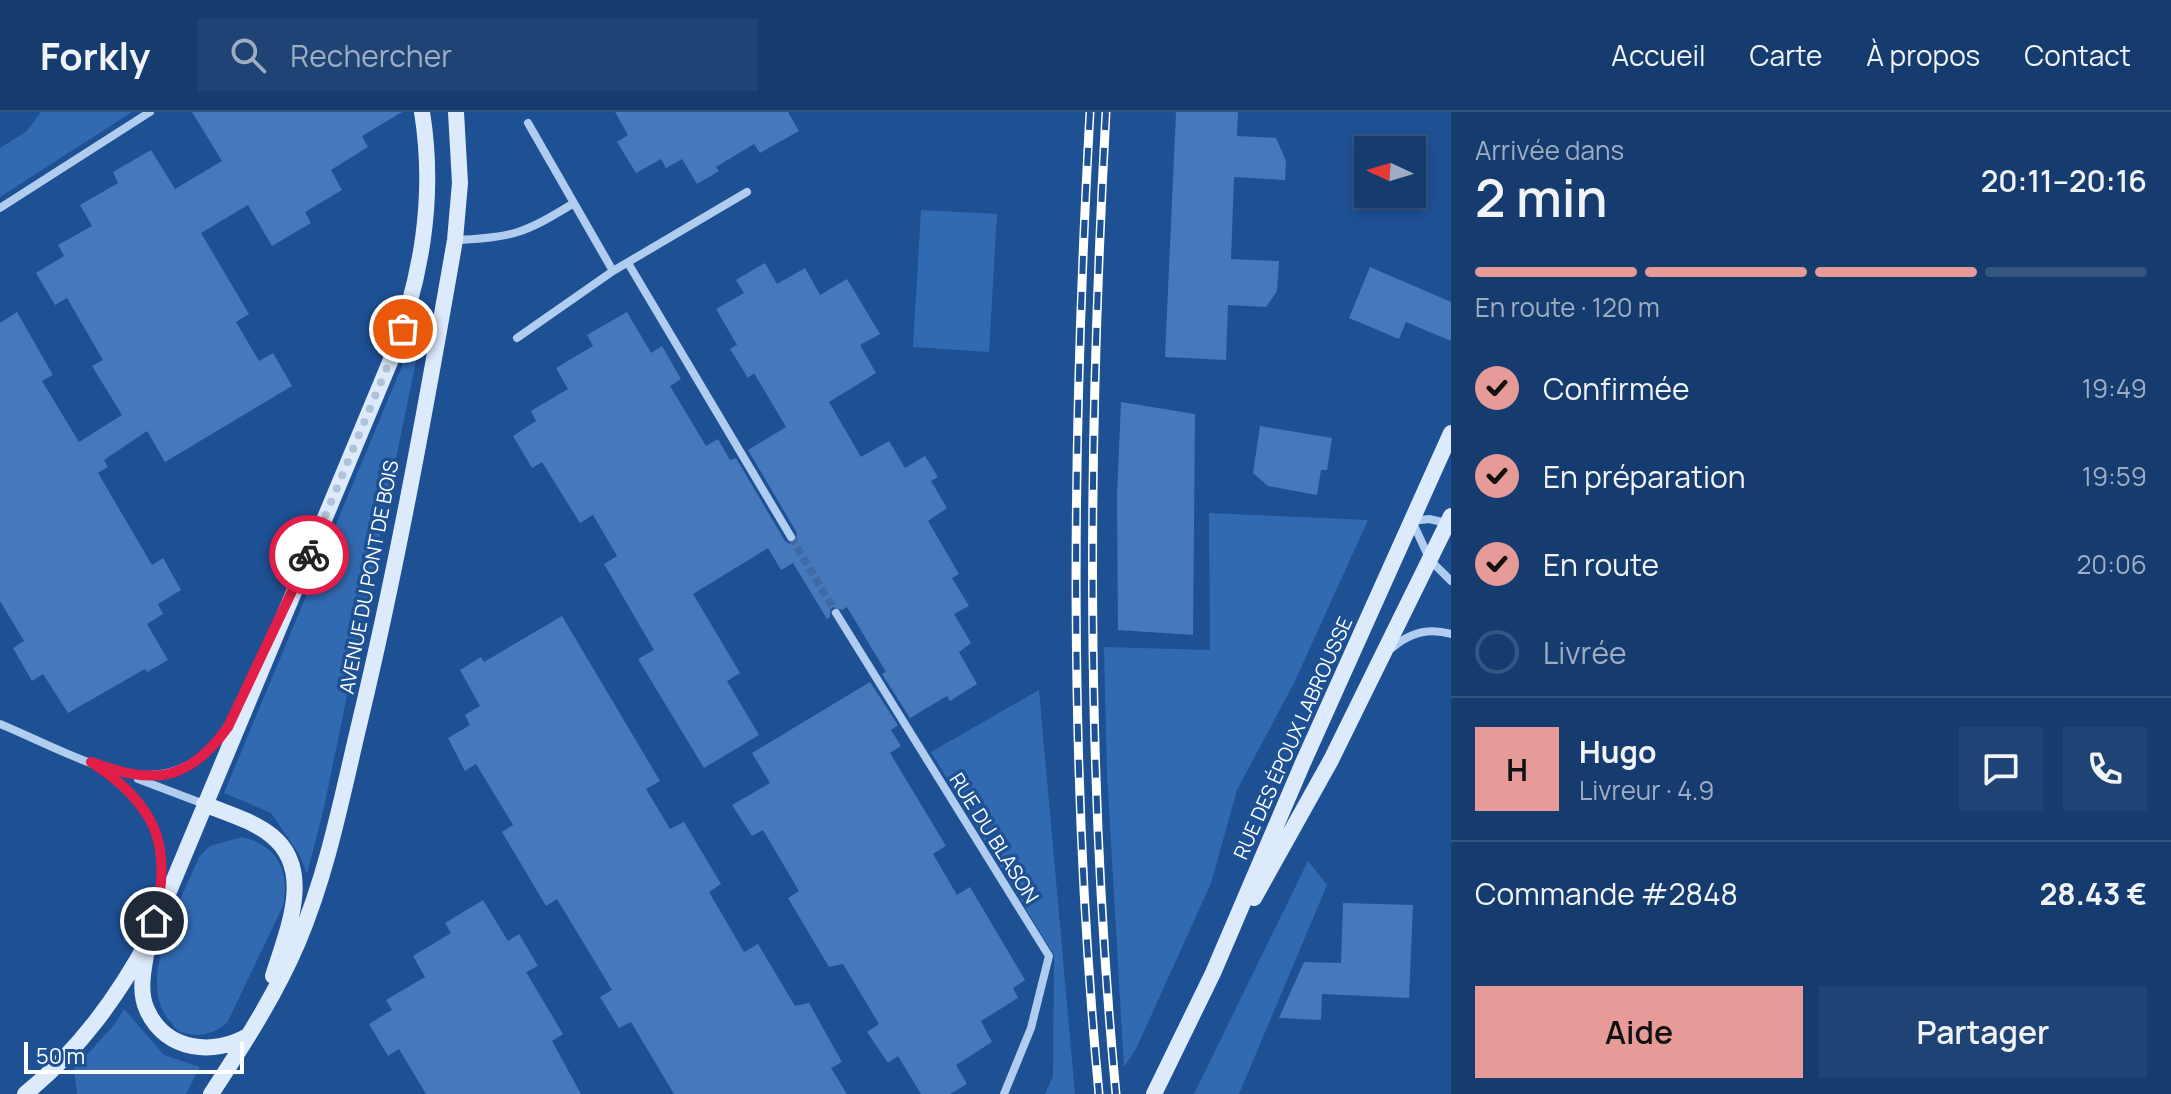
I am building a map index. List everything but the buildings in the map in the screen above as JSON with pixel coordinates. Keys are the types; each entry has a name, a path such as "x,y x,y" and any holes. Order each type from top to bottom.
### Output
{"main road":[{"name":"AVENUE DU PONT DE BOIS","path":"25,1094 59,1065 97,1022 150,937 390,362 416,284 423,251 428,189 422,112"},
{"name":"AVENUE DU PONT DE BOIS","path":"211,1094 251,1034 298,943 326,862 373,668 455,240 460,183 456,112"},
{"name":"RUE DES ÉPOUX LABROUSSE","path":"1154,1093 1213,973 1302,765 1451,433"},
{"name":"RUE DES ÉPOUX LABROUSSE","path":"1213,973 1308,804 1450,521"},
{"name":"AVENUE DU PONT DE BOIS","path":"150,937 144,966 143,994 147,1010 166,1034 178,1042 204,1048 235,1044 251,1034 273,978 289,920 295,885 293,869 282,846 270,834 204,804"}],"street":[{"path":"0,208 150,112"},
{"path":"528,123 613,271"},
{"path":"517,338 613,271 747,192"},
{"path":"455,240 510,236 535,227 574,203"},
{"path":"628,263 791,537"},
{"path":"1412,521 1430,560 1451,581"},
{"name":"RUE DES ÉPOUX LABROUSSE","path":"1412,521 1450,521"},
{"name":"AVENUE DU PONT DE BOIS","path":"126,774 161,775 177,771 201,758 228,727 294,590"},
{"name":"RUE DU BLASON","path":"836,613 1049,956 1031,1028 1004,1094"},
{"name":"RUE DES ÉPOUX LABROUSSE","path":"1377,668 1393,647 1414,633 1431,631 1451,634"},
{"path":"0,724 204,804"},
{"path":"91,762 116,778 130,792 149,816 156,832 163,862 162,882 150,937"}],"shaded area":[{"path":"41,112 132,112 0,197 0,148 27,131"},
{"path":"921,210 997,214 989,352 913,347"},
{"path":"415,335 421,337 323,812 307,874 299,854 271,813 224,793"},
{"path":"1209,513 1368,520 1294,683 1237,790 1211,883 1136,1049 1124,1067 1107,774 1104,647 1210,650"},
{"path":"1039,690 1075,1094 1045,1094 1053,1076 1054,955 931,752"},
{"path":"242,837 265,846 279,861 285,882 283,906 227,1023 206,1034 181,1032 168,1019 159,1002 157,982 165,938 199,857 210,846"},
{"path":"1308,861 1327,885 1239,1094 1194,1094"},
{"path":"124,1009 164,1055 200,1067 186,1094 77,1094 74,1069 114,1025"}],"tunnel":[{"path":"791,537 836,613"}],"railway":[{"path":"1090,112 1079,357 1076,603 1082,849 1099,1094"},
{"path":"1106,112 1093,480 1094,726 1106,972 1116,1094"}],"way so far":[{"path":"309,555 403,329"}],"route":[{"path":"154,921 163,862 156,832 149,816 130,792 116,778 91,762 126,774 147,777 188,766 215,745 228,727 309,555"}]}
